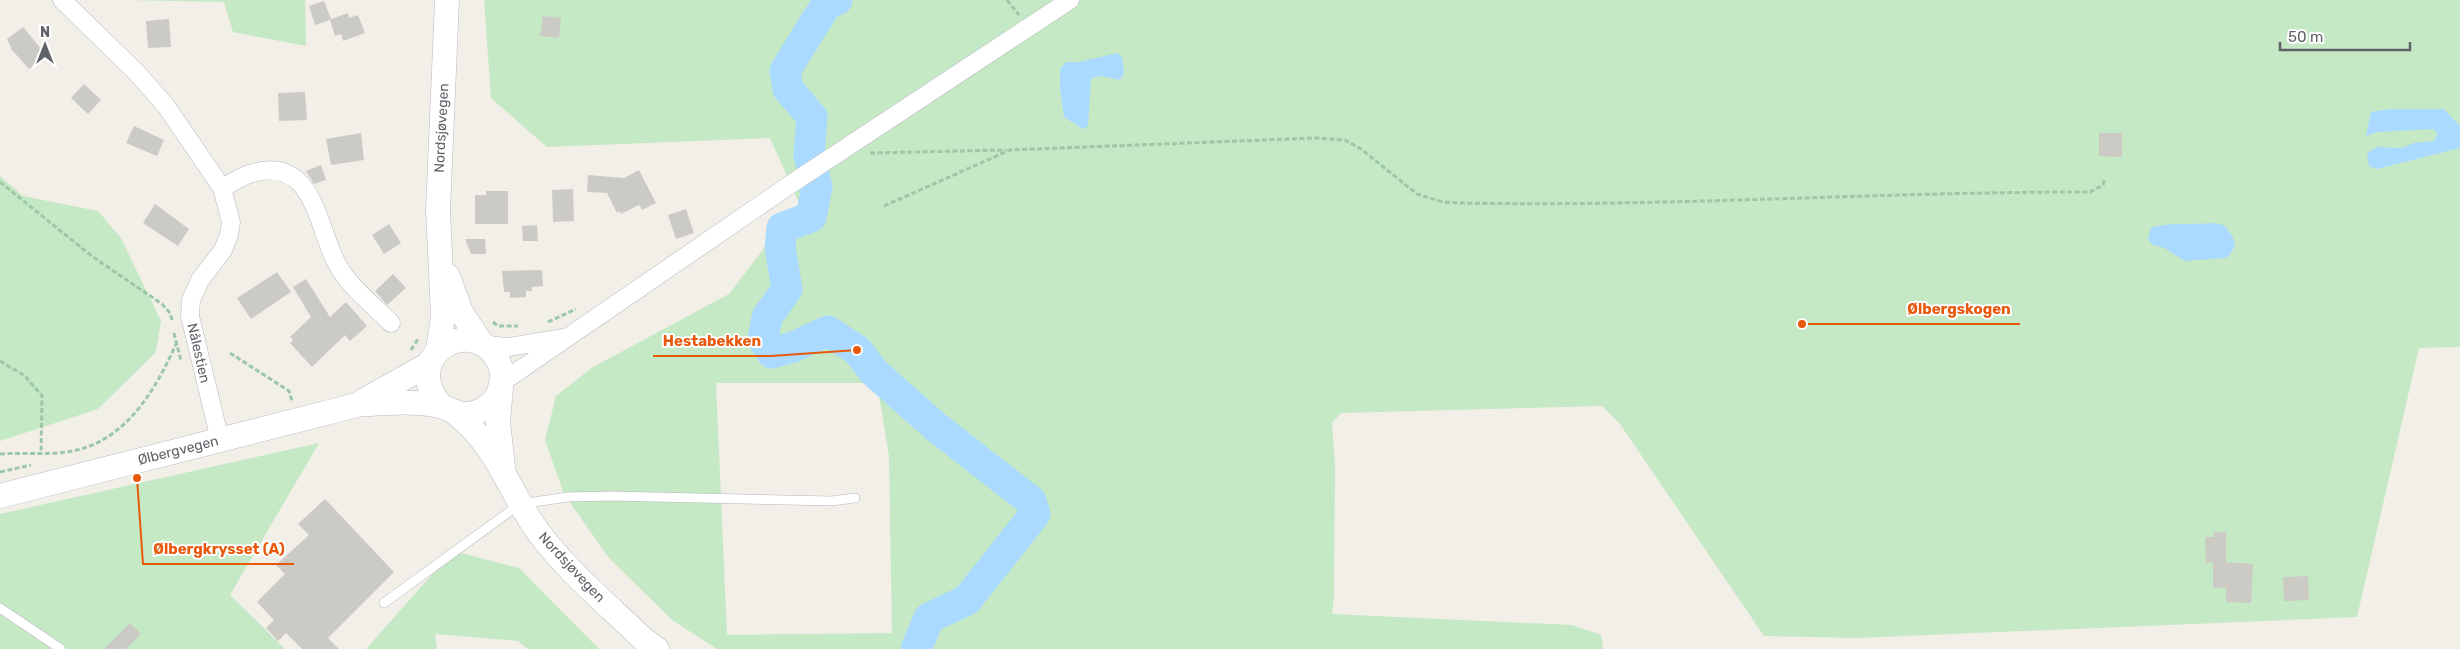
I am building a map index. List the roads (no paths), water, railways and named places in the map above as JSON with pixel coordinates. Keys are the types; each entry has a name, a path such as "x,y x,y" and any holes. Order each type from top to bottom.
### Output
{"main road":[{"name":"Nordsjøvegen","path":"425,357 442,316 438,210 447,0"},
{"name":"Nordsjøvegen","path":"441,256 461,312 483,344"},
{"path":"466,339 483,344 495,355 501,368 501,385 494,399 484,409 470,414 448,410 431,395 425,357 451,342 466,339"},
{"name":"Ølbergvegen","path":"0,496 357,404 400,382 425,357"},
{"name":"Nordsjøvegen","path":"501,385 498,422 504,470"},
{"name":"Ølbergvegen","path":"357,404 406,402 448,410"},
{"name":"Nordsjøvegen","path":"448,410 474,427 504,470 520,504 540,534 566,564 643,639 657,649"}],"street":[{"name":"Nålestien","path":"62,0 137,73 166,106 222,188 231,222 228,235 223,250 200,280 191,300 190,316 220,440"},
{"path":"501,385 515,372 572,337 1025,24 1070,0"},
{"path":"222,188 251,173 264,170 284,173 297,180 312,198 331,252 340,269 391,323"},
{"path":"483,344 508,347 572,337"}],"lane":[{"path":"384,603 520,504 568,497 611,496 832,501 856,498"},
{"path":"0,608 61,649"}],"water":[{"path":"1117,53 1122,57 1124,73 1120,80 1102,76 1091,78 1088,126 1083,129 1064,117 1060,88 1060,69 1066,62 1079,62"},
{"path":"2390,109 2444,109 2460,126 2460,148 2377,169 2369,166 2367,153 2377,147 2403,148 2413,143 2434,141 2438,134 2433,129 2377,132 2366,136 2371,112"},
{"path":"2211,223 2224,225 2233,237 2235,245 2230,255 2225,258 2185,261 2164,248 2153,245 2148,239 2151,228 2157,226"}],"waterway":[{"path":"837,0 827,3 785,71 788,89 812,117 809,155 817,187 811,217 782,228 780,247 787,289 767,317 763,340 772,353 793,347 828,331 857,350 874,372 936,427 1031,501 1035,514 967,600 929,618 916,649"}],"place":[{"name":"Ølbergskogen","path":"1802,324"},
{"name":"Hestabekken","path":"857,350"},
{"name":"Ølbergkrysset (A)","path":"137,478"}]}
